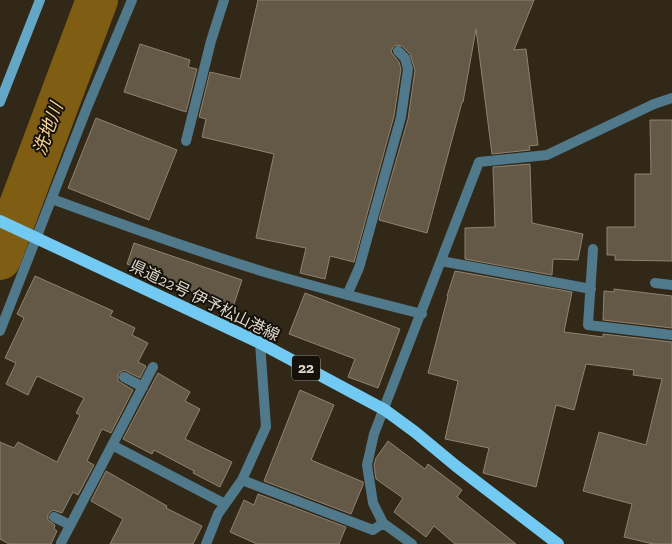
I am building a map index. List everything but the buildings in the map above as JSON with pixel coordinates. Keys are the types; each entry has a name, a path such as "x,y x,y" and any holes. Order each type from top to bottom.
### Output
{"main road":[{"name":"22","path":"0,221 33,236"},
{"name":"県道22号 伊予松山港線","path":"33,236 260,344 385,410 416,432 456,466 558,544"}],"street":[{"path":"0,102 40,0"},
{"path":"0,331 33,236 52,199 132,0"},
{"path":"186,140 211,41 224,0"},
{"path":"348,295 359,268 401,117 408,69 405,58 398,51"},
{"path":"412,544 383,523 373,503 367,465 374,434 385,410 479,162 548,155 654,104 672,98"},
{"path":"52,199 240,264 422,314"},
{"path":"593,249 588,325 672,335"},
{"path":"441,261 591,289"},
{"path":"655,284 672,285"},
{"path":"206,544 218,514 242,480 266,427 260,344"},
{"path":"61,543 153,367"},
{"path":"124,377 142,387"},
{"path":"112,445 225,504"},
{"path":"242,480 373,530 383,523"},
{"path":"54,517 70,526"}],"waterway":[{"name":"洗地川","path":"0,259 97,0"}]}
